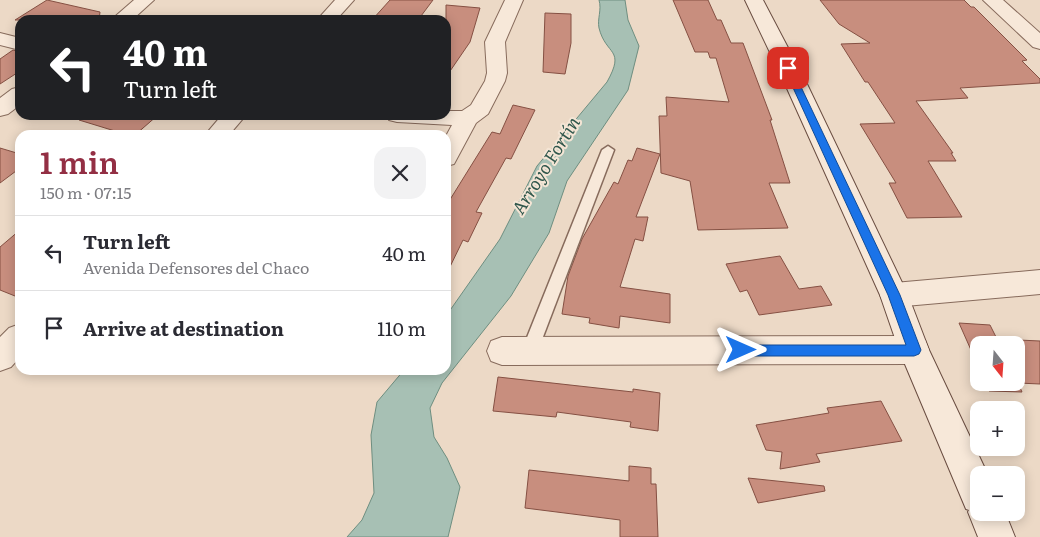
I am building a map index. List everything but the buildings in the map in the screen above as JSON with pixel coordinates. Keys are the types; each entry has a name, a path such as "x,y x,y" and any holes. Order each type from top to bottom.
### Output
{"street":[{"path":"126,15 145,0"},
{"path":"331,15 345,0"},
{"path":"451,148 466,119 480,109 495,81 497,73 495,42 514,0"},
{"path":"754,0 796,84 894,295 914,350 970,476"},
{"path":"992,0 1040,43"},
{"path":"0,38 15,42"},
{"path":"0,109 15,98"},
{"path":"451,118 466,119"},
{"path":"221,130 231,120"},
{"path":"894,295 1040,282"},
{"path":"0,357 15,342"},
{"path":"516,350 914,350"},
{"path":"990,521 997,537"}],"lane":[{"path":"516,350 608,150"}],"water":[{"name":"Arroyo Fortín","path":"599,0 625,0 628,20 639,46 628,90 567,181 549,233 511,296 451,372 451,309 500,239 537,166 607,82 612,71 615,57 602,37 599,28"},
{"path":"400,375 448,375 442,383 430,408 434,437 447,458 460,487 448,537 347,537 362,520 374,493 371,435 377,402"}],"route":[{"path":"741,350 914,350 894,295 788,68"}]}
